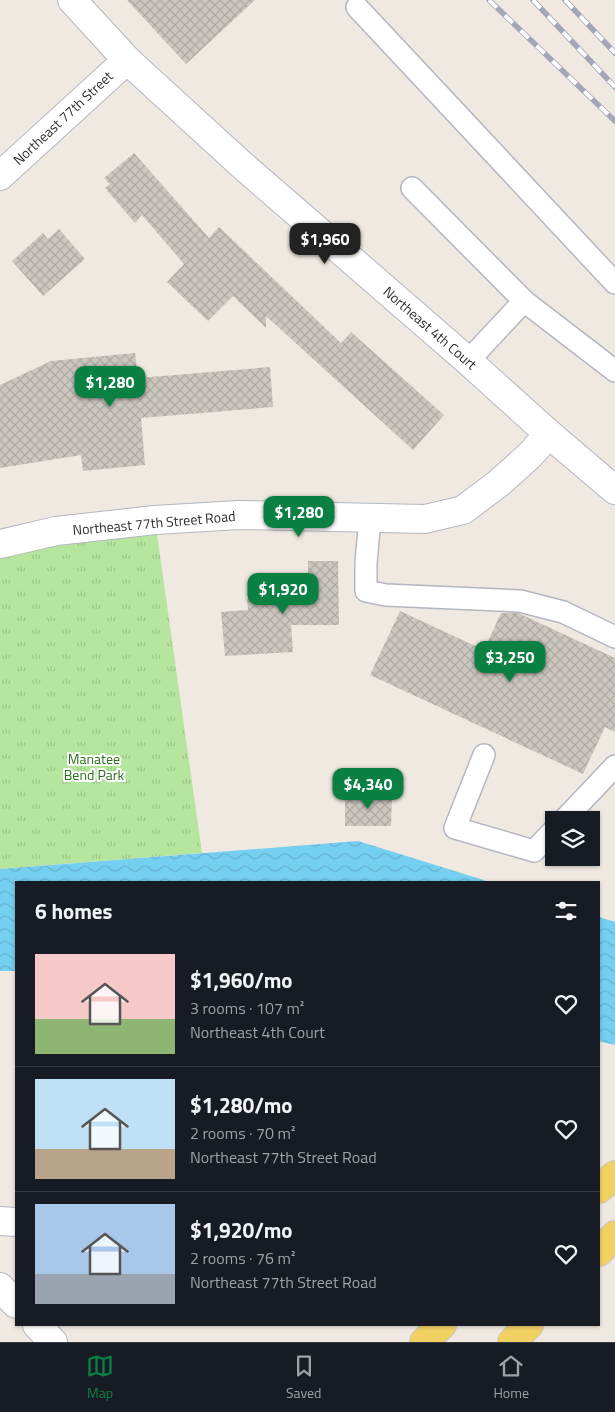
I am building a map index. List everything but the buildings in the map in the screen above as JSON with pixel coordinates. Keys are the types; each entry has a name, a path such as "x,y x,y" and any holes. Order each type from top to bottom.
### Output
{"main road":[{"path":"600,1188 615,1176"},
{"path":"600,1251 615,1235"},
{"path":"424,1342 441,1326"},
{"path":"512,1342 528,1326"}],"street":[{"name":"Northeast 4th Court","path":"72,0 127,60 242,165 615,490"},
{"name":"Northeast 77th Street","path":"0,176 127,60"},
{"name":"Northeast 77th Street Road","path":"0,544 56,531 155,520 239,515 425,519 463,510 499,483 530,455 549,434"},
{"path":"0,1222 15,1222"},
{"path":"0,1287 15,1303"},
{"path":"38,1326 53,1342"}],"lane":[{"path":"357,7 615,283"},
{"path":"412,188 524,301 615,371"},
{"path":"468,361 524,301"},
{"path":"370,518 366,563 366,591 386,595 520,602 563,612 615,637"},
{"path":"484,755 455,828 534,851 545,839"},
{"path":"572,811 615,766"}],"green space":[{"name":"Manatee Bend Park","path":"155,520 202,853 0,869 0,544"}],"water":[{"path":"358,841 487,881 15,881 15,971 0,971 0,869"},
{"path":"600,917 615,922 615,1045 600,1041"}],"railway":[{"path":"489,0 615,121"},
{"path":"533,0 615,87"},
{"path":"565,0 615,53"}]}
